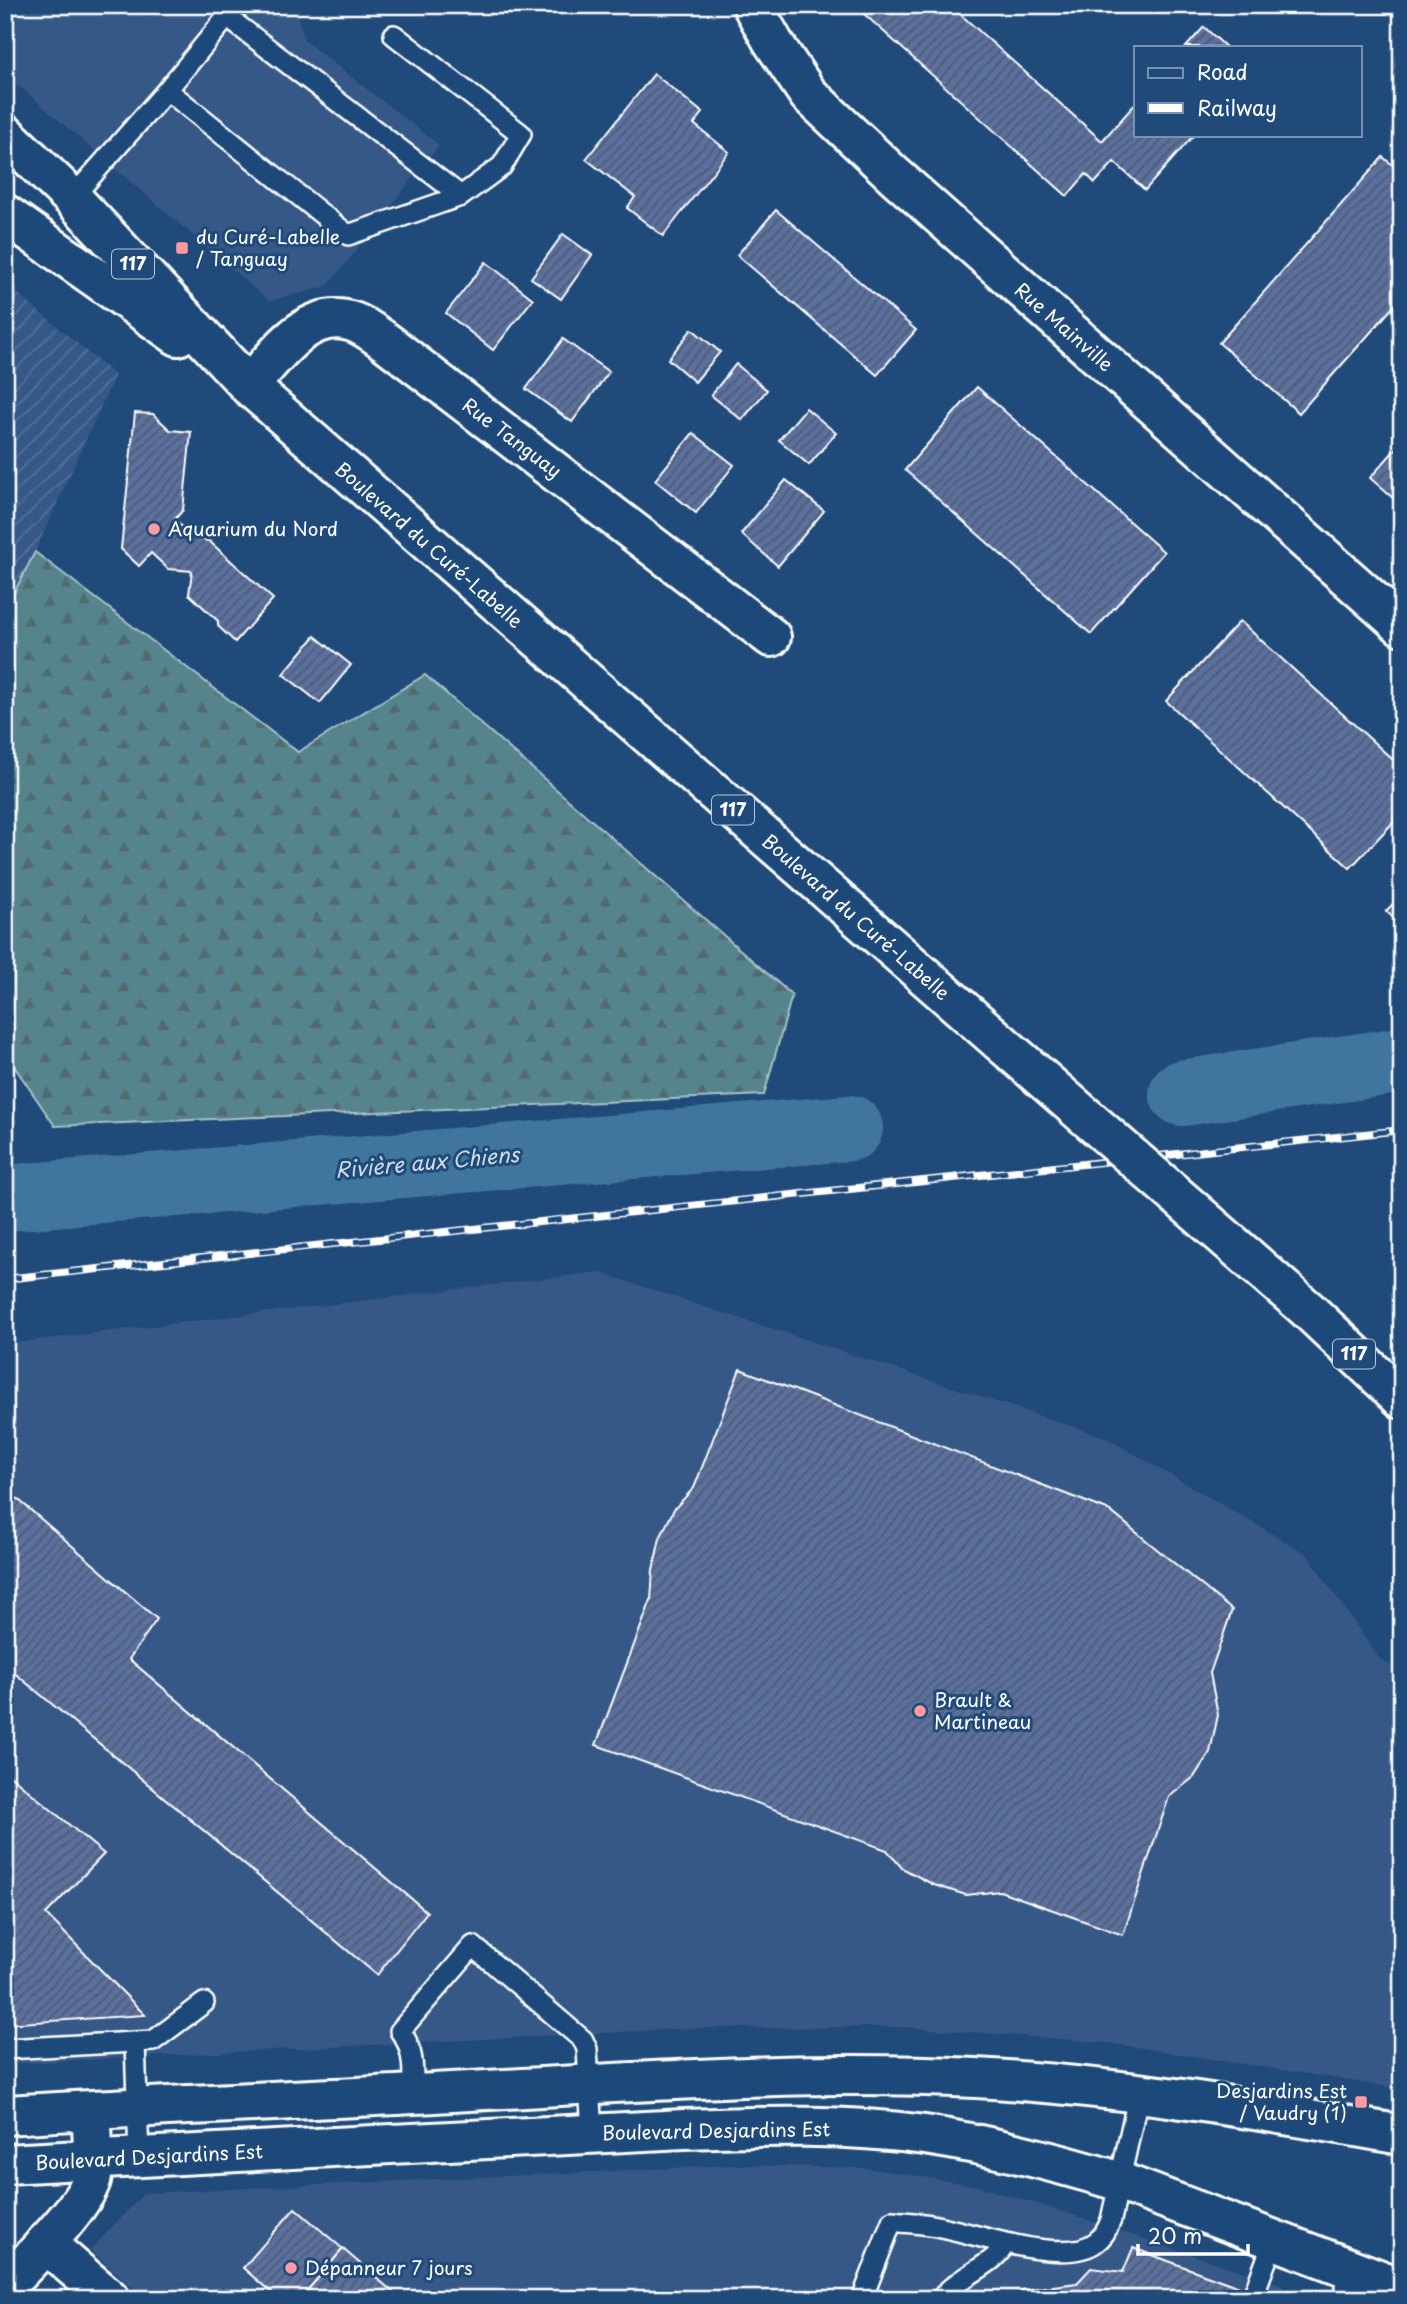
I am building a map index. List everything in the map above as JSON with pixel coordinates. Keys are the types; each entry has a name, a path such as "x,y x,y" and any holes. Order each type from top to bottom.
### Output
{"street":[{"name":"Rue Mainville","path":"752,5 808,94 894,175 1402,626"},
{"name":"Boulevard du Curé-Labelle","path":"5,134 72,198 248,386 1307,1309 1402,1399"},
{"name":"Boulevard du Curé-Labelle","path":"5,214 248,386"},
{"name":"Rue Tanguay","path":"248,386 295,335 331,320 354,322 386,342 771,637"},
{"name":"Boulevard du Curé-Labelle","path":"1307,1309 1402,1379"},
{"path":"5,2115 588,2085 786,2076 880,2075 999,2080 1139,2093 1250,2108 1402,2135"},
{"path":"5,2286 45,2243 88,2189 92,2176 91,2111"},
{"name":"Boulevard Desjardins Est","path":"5,2164 785,2126 869,2130 976,2144 1118,2181 1274,2240 1346,2283 1402,2288"},
{"path":"45,2243 110,2299"}],"lane":[{"path":"72,198 167,90 229,11 461,195"},
{"path":"167,90 348,235 461,195 502,166 520,134 394,35"},
{"path":"413,2095 410,2049 408,2040 400,2031 473,1946 583,2040 587,2049 592,2134"},
{"path":"5,2049 153,2041 204,2003"},
{"path":"135,2042 139,2157"},
{"path":"862,2299 892,2221 939,2226 1021,2247 1074,2250 1096,2242 1106,2232 1110,2222 1139,2093"},
{"path":"1252,2299 1274,2240"},
{"path":"941,2299 955,2283 997,2256 1005,2243"}],"shaded area":[{"path":"5,5 295,5 304,40 439,145 328,286 269,301 5,74"},
{"path":"5,283 115,375 35,552 5,610"},
{"path":"598,1272 1105,1437 1307,1554 1378,1657 1402,1675 1402,2089 1109,2043 905,2027 696,2028 5,2064 5,1344"},
{"path":"736,2165 866,2168 973,2185 1283,2285 1281,2299 146,2299 90,2250 144,2193"}],"green space":[{"path":"35,552 298,752 425,675 792,995 764,1095 55,1126 5,1053 5,610"}],"building":[{"path":"854,5 950,5 1102,141 1134,105 1134,136 1193,136 1145,190 1114,162 1095,183 1086,174 1067,196"},
{"path":"1204,27 1225,46 1187,46"},
{"path":"654,74 703,113 694,124 729,152 663,236 627,208 635,197 586,159"},
{"path":"1383,157 1402,173 1402,297 1299,413 1219,343"},
{"path":"776,210 916,330 877,375 737,255"},
{"path":"563,234 592,255 561,299 531,278"},
{"path":"486,262 533,299 493,350 446,313"},
{"path":"692,329 720,352 695,382 668,359"},
{"path":"563,339 609,372 572,422 526,389"},
{"path":"736,364 767,390 742,420 711,395"},
{"path":"977,387 1164,552 1091,634 905,470"},
{"path":"806,408 836,433 809,465 779,440"},
{"name":"Aquarium du Nord","path":"135,413 153,414 170,430 191,432 183,510 174,520 196,539 209,541 273,599 235,642 218,626 218,621 189,594 192,571 168,569 151,553 139,566 121,549"},
{"path":"693,433 734,465 696,513 655,480"},
{"path":"1402,442 1402,506 1370,478"},
{"path":"786,480 824,511 778,566 741,534"},
{"path":"1240,621 1402,768 1402,813 1350,868 1166,701"},
{"path":"315,636 351,665 320,703 283,674"},
{"path":"1402,895 1402,926 1386,911"},
{"path":"740,1369 1110,1511 1232,1610 1210,1673 1218,1715 1210,1752 1194,1777 1169,1797 1123,1935 1000,1891 966,1895 934,1885 902,1868 887,1850 596,1745 651,1600 653,1570 660,1538 674,1509 694,1488"},
{"path":"5,1488 157,1619 129,1659 427,1912 377,1975 5,1665"},
{"path":"5,1771 104,1854 46,1914 145,2015 5,2024"},
{"path":"295,2208 343,2249 300,2299 279,2299 243,2268"},
{"path":"1133,2248 1239,2287 1236,2299 1013,2299 1022,2290 1077,2283 1091,2268 1123,2272"},
{"path":"343,2249 401,2299 300,2299"}],"waterway":[{"name":"Rivière aux Chiens","path":"1182,1093 1402,1060"},
{"name":"Rivière aux Chiens","path":"5,1198 850,1128"}],"railway":[{"path":"5,1279 1402,1130"}],"place":[{"name":"du Curé-Labelle / Tanguay","path":"182,248"},
{"name":"Aquarium du Nord","path":"154,529"},
{"name":"Brault & Martineau","path":"920,1711"},
{"name":"Desjardins Est / Vaudry (1)","path":"1361,2102"},
{"name":"Dépanneur 7 jours","path":"291,2268"}]}
